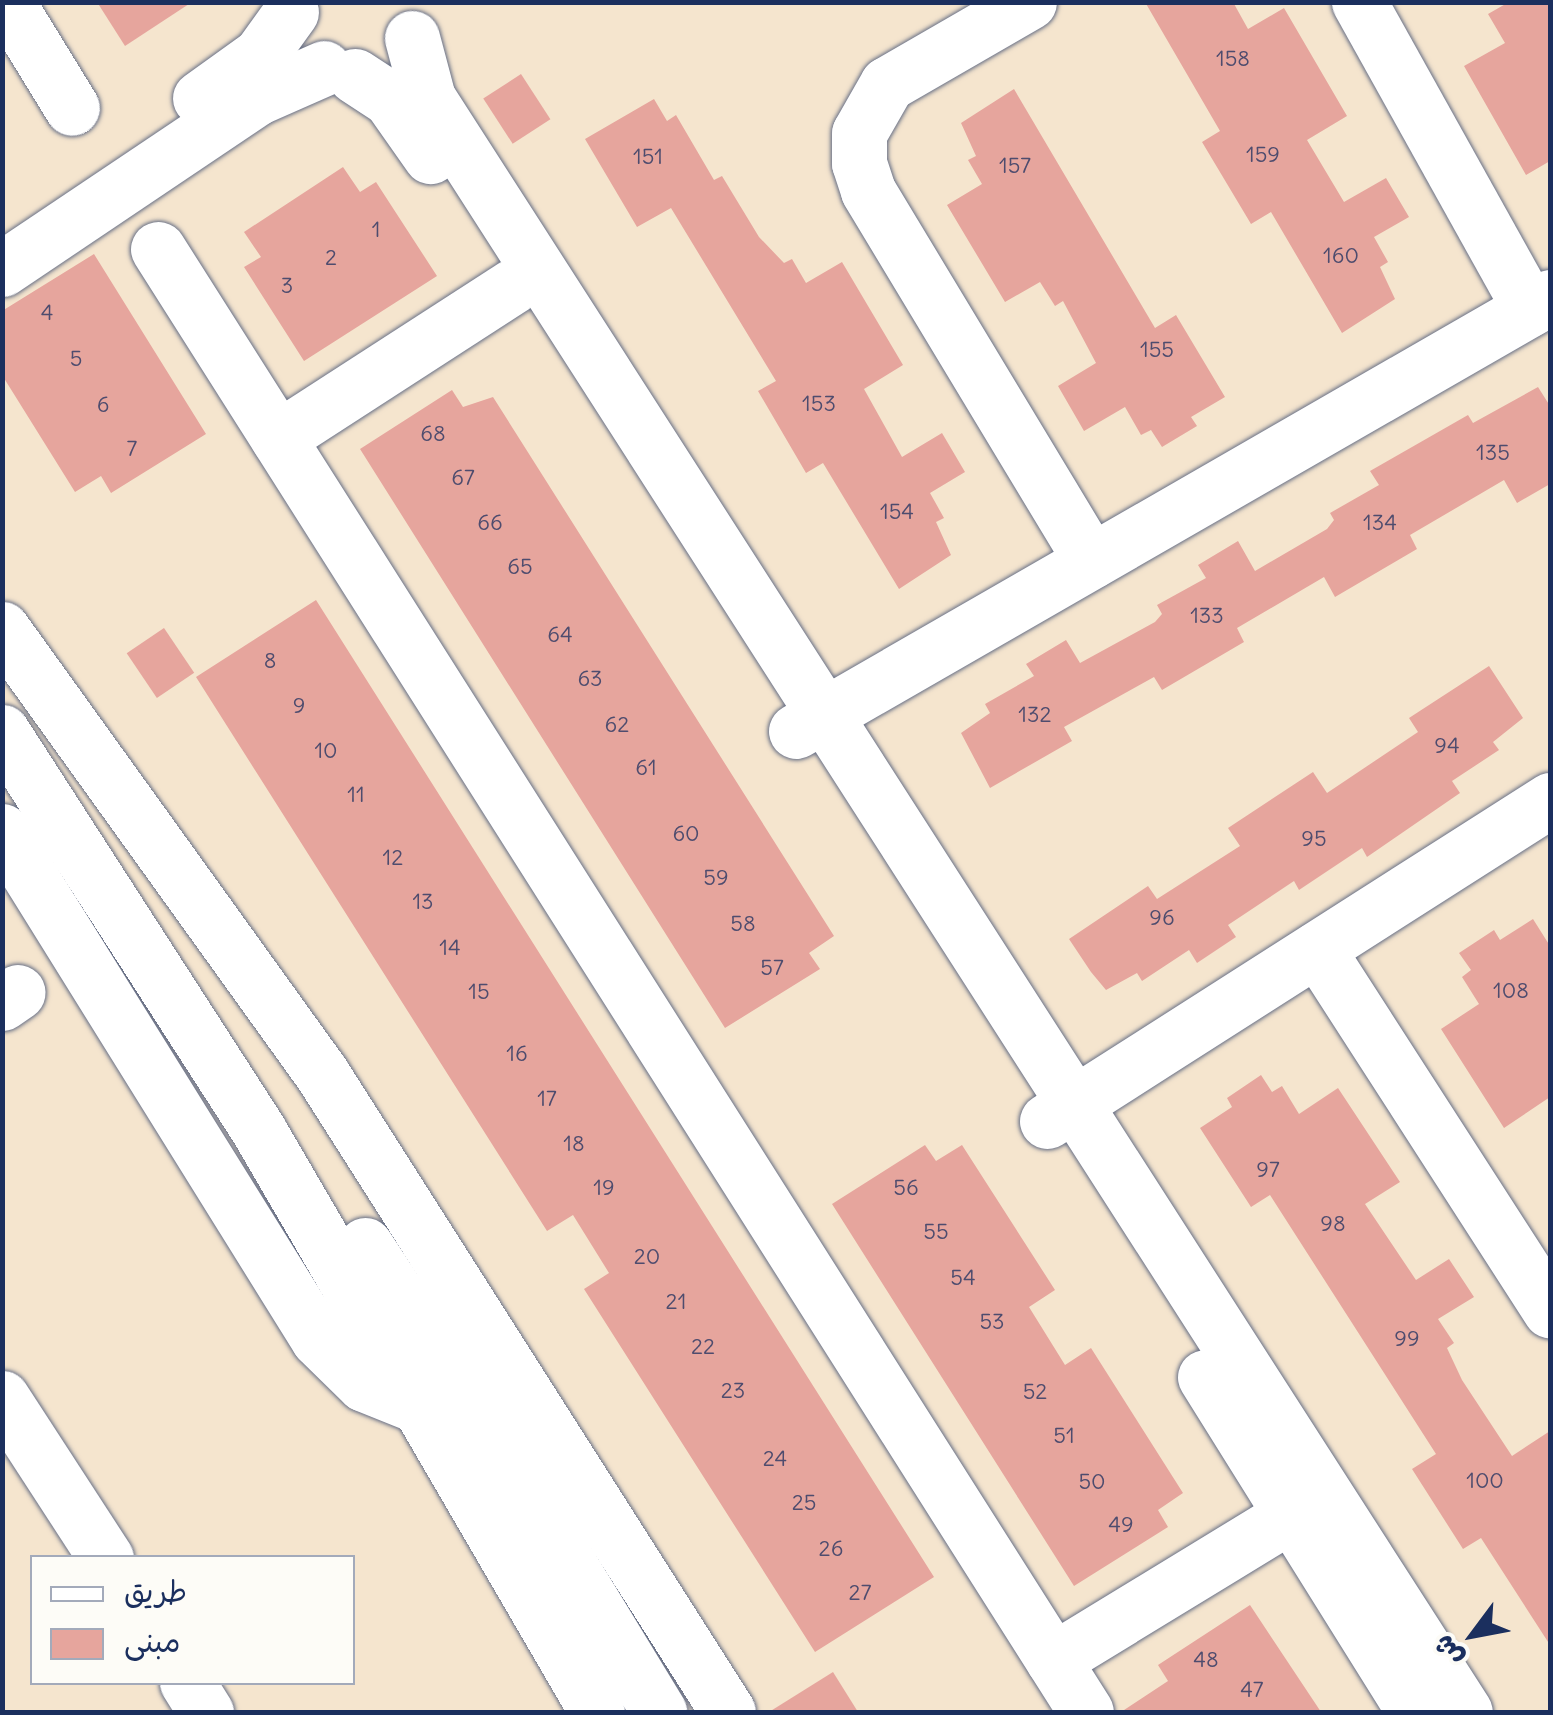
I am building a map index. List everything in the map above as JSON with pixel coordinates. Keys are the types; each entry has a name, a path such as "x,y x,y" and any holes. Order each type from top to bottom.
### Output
{"street":[{"path":"7,2 72,108"},
{"path":"1030,2 888,84 859,134 859,163 868,191 1091,561"},
{"path":"810,723 1540,303 1359,2"},
{"path":"292,7 300,44 405,117 513,286 810,723 1308,1504 1465,1712"},
{"path":"2,232 239,72 292,7"},
{"path":"414,20 428,98 810,723"},
{"path":"2,269 256,98 340,72 389,66 414,20"},
{"path":"158,249 1086,1712"},
{"path":"278,438 513,286"},
{"path":"2,629 322,1074 728,1712"},
{"path":"2,732 259,1130 597,1712"},
{"path":"1061,1112 1550,800"},
{"path":"2,830 331,1356 364,1384 419,1406"},
{"path":"1317,949 1550,1310"},
{"path":"259,1130 302,1160 334,1199 492,1437 659,1712"},
{"path":"2,1398 104,1555"},
{"path":"1053,1660 1308,1504"},
{"path":"1308,1504 1414,1712"},
{"path":"189,1685 206,1712"}],"building":[{"path":"97,2 192,2 125,46"},
{"path":"1145,2 1233,2 1248,29 1284,8 1347,116 1307,140 1344,202 1386,178 1409,217 1374,237 1388,262 1380,267 1395,299 1342,333 1271,212 1251,224 1202,142 1220,131"},
{"path":"1509,2 1550,2 1550,161 1526,175 1464,66 1505,43 1488,14"},
{"path":"521,74 550,119 513,144 483,99"},
{"path":"1014,89 1155,328 1176,315 1225,397 1191,417 1197,426 1162,447 1151,430 1141,435 1125,407 1084,431 1058,386 1096,363 1063,301 1055,306 1040,282 1005,302 947,205 982,184 968,160 976,156 961,123"},
{"path":"654,99 667,121 676,115 714,180 722,176 759,237 784,263 792,259 806,283 842,262 903,365 864,389 902,457 942,433 965,472 930,493 944,518 936,522 951,555 899,589 823,463 806,473 758,391 776,381 671,208 637,227 585,139"},
{"path":"343,167 360,192 376,182 437,276 304,361 244,267 261,257 244,232"},
{"path":"94,254 206,434 111,493 101,476 75,492 2,375 2,311"},
{"path":"1538,387 1550,406 1550,484 1517,503 1504,480 1410,535 1417,549 1335,597 1324,577 1237,628 1244,642 1162,690 1154,677 1064,727 1072,741 990,788 961,733 990,713 985,704 1034,676 1026,664 1066,640 1080,663 1155,622 1162,614 1157,605 1206,578 1198,565 1238,541 1255,571 1327,529 1334,520 1330,513 1379,485 1370,471 1468,415 1473,423"},
{"path":"452,390 463,407 493,397 834,936 809,953 820,969 725,1028 360,449"},
{"path":"316,600 934,1577 815,1652 584,1289 609,1273 573,1215 547,1231 196,677"},
{"path":"164,628 194,673 157,698 127,653"},
{"path":"1489,666 1523,718 1493,742 1499,750 1452,781 1460,793 1367,857 1362,848 1299,890 1294,881 1228,925 1236,937 1197,963 1189,950 1142,981 1137,973 1106,990 1091,972 1069,939 1148,886 1157,899 1240,846 1228,828 1313,772 1327,793 1418,732 1409,718"},
{"path":"1533,919 1550,946 1550,1097 1504,1128 1441,1029 1479,1004 1462,977 1471,970 1459,953 1494,930 1500,940"},
{"path":"1261,1075 1272,1092 1282,1086 1299,1114 1338,1088 1400,1182 1365,1204 1416,1280 1449,1259 1474,1297 1438,1319 1454,1343 1447,1348 1462,1380 1512,1456 1550,1431 1550,1645 1481,1538 1463,1549 1412,1469 1436,1454 1270,1195 1251,1207 1200,1128 1232,1107 1227,1098"},
{"path":"925,1145 936,1161 962,1145 1055,1290 1029,1307 1065,1365 1091,1348 1183,1493 1158,1510 1168,1527 1074,1586 832,1204"},
{"path":"1250,1605 1321,1712 1121,1712 1168,1681 1158,1665"},
{"path":"833,1672 858,1712 769,1712"}]}
